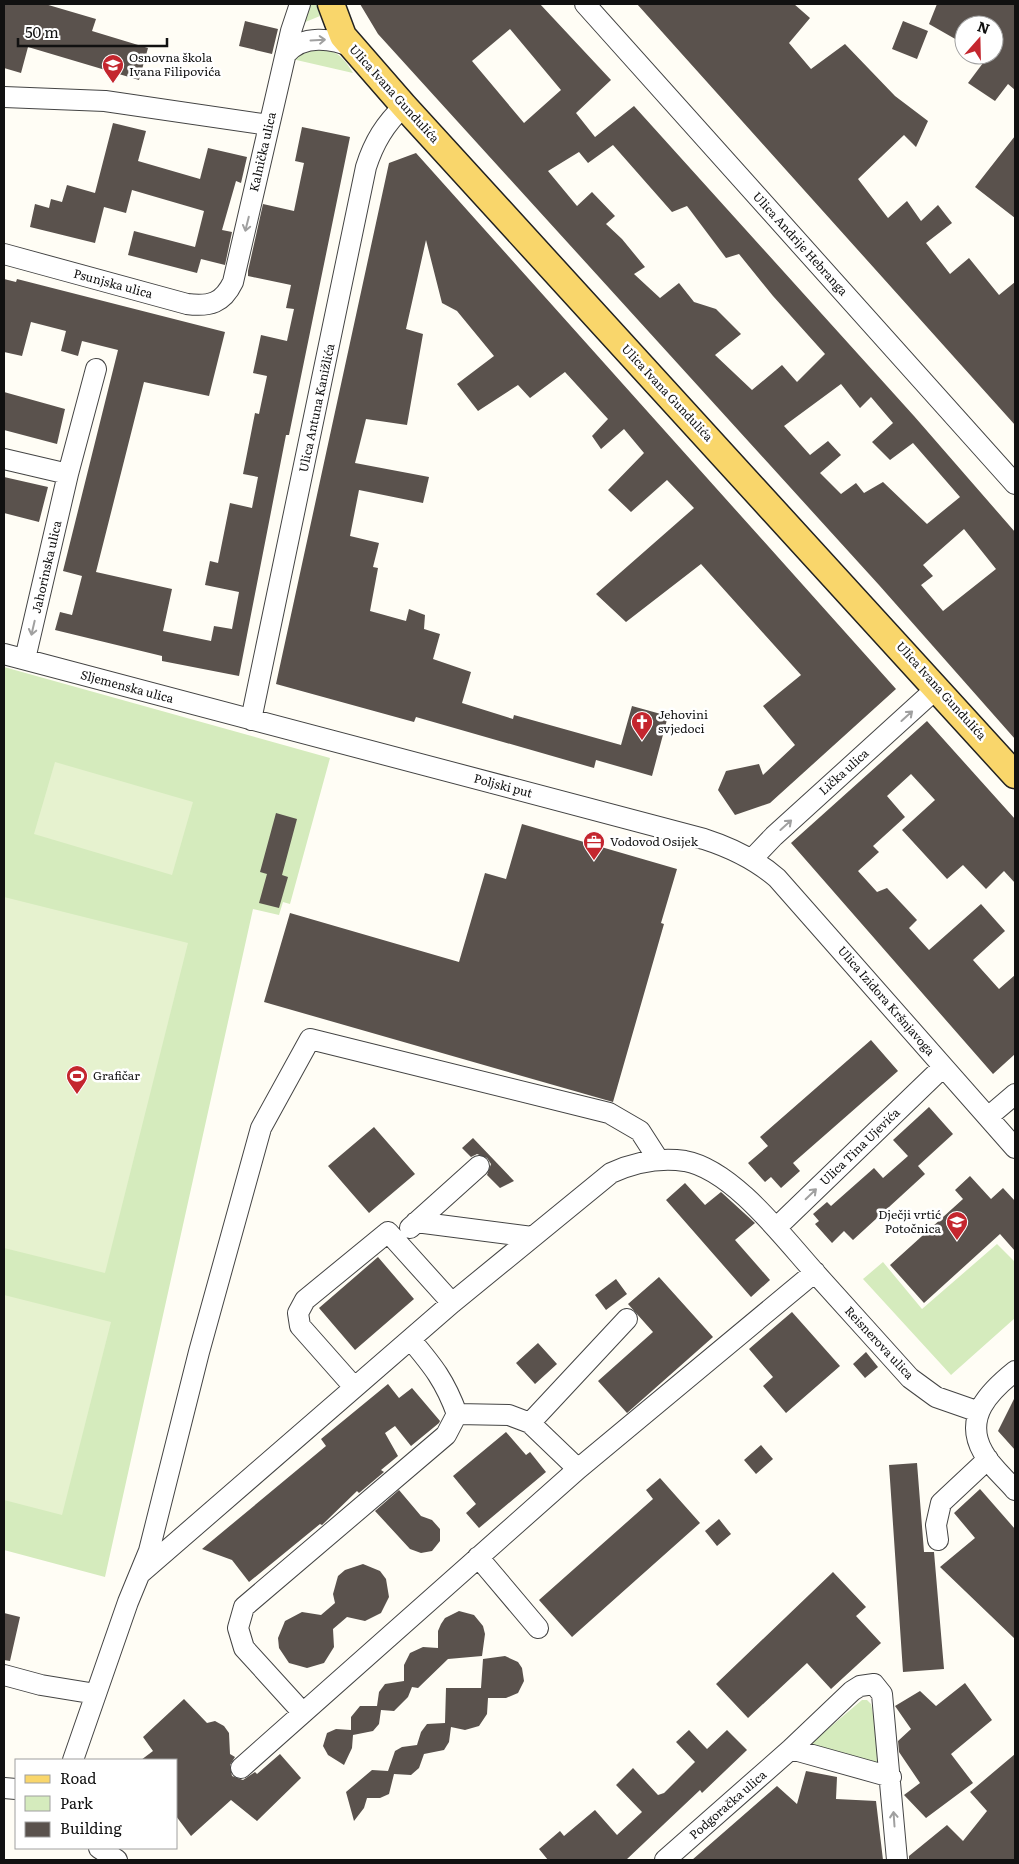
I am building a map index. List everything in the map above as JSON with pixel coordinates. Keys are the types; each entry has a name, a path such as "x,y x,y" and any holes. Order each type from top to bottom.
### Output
{"main road":[{"name":"Ulica Ivana Gundulića","path":"331,4 339,29 404,106 938,688 1015,775"}],"street":[{"name":"Kalnička ulica","path":"222,299 233,282 286,54 300,4"},
{"name":"Ulica Andrije Hebranga","path":"585,4 1015,484"},
{"path":"286,54 297,44 315,40 336,41 354,48"},
{"path":"4,97 105,101 269,125"},
{"name":"Ulica Antuna Kanižlića","path":"251,720 366,166 378,136 390,119 404,106"},
{"name":"Psunjska ulica","path":"4,254 187,304 210,306 222,299"},
{"name":"Jahorinska ulica","path":"25,659 68,474 96,369"},
{"path":"4,458 68,474"},
{"name":"Sljemenska ulica","path":"4,654 251,720"},
{"name":"Lička ulica","path":"752,859 774,836 938,688"},
{"name":"Poljski put","path":"251,720 704,839 738,851 752,859"},
{"name":"Ulica Izidora Kršnjavoga","path":"752,859 776,878 1015,1148"},
{"path":"73,1759 149,1551 199,1352 261,1128 310,1039 610,1113 640,1131 658,1159"},
{"name":"Ulica Tina Ujevića","path":"776,1228 943,1067"},
{"path":"988,1118 1015,1094"},
{"name":"Reisnerova ulica","path":"139,1575 452,1303 611,1173 634,1163 658,1159 686,1161 709,1170 736,1189 776,1228 910,1378 936,1397 979,1412"},
{"path":"396,1241 479,1166"},
{"path":"416,1222 532,1237"},
{"path":"354,1387 300,1326 298,1313 305,1300 388,1232 452,1303"},
{"path":"240,1768 578,1469 815,1272"},
{"path":"530,1423 627,1319"},
{"path":"303,1713 244,1648 238,1628 244,1608 446,1435 457,1414 447,1387 435,1368 411,1340"},
{"path":"1015,1371 988,1394 979,1412 977,1435 988,1459 1015,1490"},
{"path":"457,1414 509,1415 530,1423 578,1469"},
{"path":"938,1540 937,1513 941,1503 988,1459"},
{"path":"478,1557 538,1628"},
{"path":"4,1675 41,1685 96,1694"},
{"name":"Podgoračka ulica","path":"665,1860 791,1749 852,1690 860,1686 874,1684 882,1694 897,1860"},
{"path":"791,1749 891,1777"},
{"path":"100,1849 117,1860"}],"green space":[{"path":"306,4 316,4 320,16 298,25"},
{"path":"305,49 321,49 333,52 343,59 353,73 292,59"},
{"path":"4,667 330,758 290,904 283,902 279,915 253,909 105,1577 4,1550"},
{"path":"55,762 193,802 172,875 34,834"},
{"name":"Grafičar","path":"4,897 188,943 105,1273 4,1248"},
{"path":"997,1244 1015,1262 1015,1318 951,1375 863,1279 883,1262 922,1309"},
{"path":"4,1295 111,1322 62,1515 4,1500"},
{"path":"862,1700 867,1700 871,1704 884,1765 809,1745"}],"building":[{"path":"4,4 45,4 96,19 92,31 148,48 139,80 28,47 21,73 4,68"},
{"path":"360,4 540,4 611,80 576,113 595,137 634,106 914,416 1015,532 1015,739 879,585 378,34","holes":["510,29 561,90 524,123 472,61","613,145 672,212 687,206 726,258 739,254 773,296 825,354 797,382 782,365 752,390 715,355 741,334 716,309 694,302 679,283 660,298 634,274 645,267 622,239 606,224 615,216 592,192 577,206 548,171 579,152 588,163","841,384 860,408 871,397 893,423 872,442 890,460 913,443 960,497 927,524 883,482 864,493 856,483 841,494 820,473 841,455 828,441 810,455 784,426","964,529 996,569 943,611 921,585 933,576 923,565"]},
{"path":"637,4 794,4 810,18 789,43 811,69 845,44 895,96 928,121 916,147 904,135 858,179 888,218 907,201 921,221 938,205 952,223 926,243 950,274 969,258 999,295 1015,282 1015,425"},
{"path":"937,4 1015,4 1015,90 1008,84 995,101 968,83 982,65 1004,65 1004,15 954,15 954,38 929,24"},
{"path":"245,21 278,29 272,54 239,46"},
{"path":"903,21 928,31 917,59 892,49"},
{"path":"113,123 146,131 138,161 200,179 208,148 247,157 241,183 236,181 222,230 232,232 225,265 201,259 197,273 128,255 134,231 195,247 204,211 132,190 126,213 104,207 95,243 30,227 35,204 49,208 51,199 62,202 67,185 95,193"},
{"path":"302,127 350,137 289,435 286,435 239,676 162,661 162,656 55,630 60,612 72,615 82,576 63,571 118,350 82,341 78,356 61,351 66,331 31,322 22,356 4,352 4,279 16,282 17,279 225,332 209,396 144,382 96,572 172,589 163,631 211,641 214,626 232,629 239,592 205,585 210,561 218,563 230,503 252,508 258,477 243,474 255,413 259,414 267,376 253,373 261,335 287,341 294,309 286,308 291,285 248,276 248,271 263,204 294,211 304,163 295,161"},
{"path":"1015,136 1015,218 975,187"},
{"path":"416,153 896,689 770,803 735,815 718,790 726,771 759,764 763,775 795,745 763,706 801,675 701,564 626,622 596,594 694,508 667,480 631,512 608,490 644,453 624,429 601,449 592,436 608,419 565,372 530,398 518,385 478,411 457,384 494,356 457,311 442,303 426,240 406,329 423,334 407,425 366,419 355,463 429,477 423,503 359,490 350,536 379,543 373,567 378,568 370,611 406,621 409,609 425,615 424,629 440,634 433,659 471,672 462,703 513,719 514,715 621,745 632,706 668,716 652,776 596,760 594,768 416,717 414,722 276,684 389,163"},
{"path":"4,392 65,409 57,444 4,430"},
{"path":"4,477 48,487 39,522 4,513"},
{"path":"927,721 1015,819 1015,883 1004,871 986,889 963,865 947,879 902,830 935,800 911,774 887,796 905,817 873,846 879,852 858,871 877,892 887,888 917,920 909,928 929,950 981,904 1005,931 973,960 999,989 1015,975 1015,1054 993,1074 791,843"},
{"path":"276,813 297,819 282,875 288,877 279,908 259,903 267,874 260,872"},
{"path":"522,824 677,869 661,923 664,924 613,1102 264,1002 290,913 459,962 485,873 506,879"},
{"path":"871,1040 898,1071 793,1163 800,1171 781,1188 771,1177 765,1182 748,1163 768,1146 760,1137"},
{"path":"929,1107 953,1134 918,1166 925,1174 853,1240 844,1231 832,1243 815,1224 819,1221 813,1214 827,1202 831,1206 874,1168 883,1178 908,1156 893,1140"},
{"path":"374,1127 415,1174 369,1213 328,1166"},
{"path":"473,1138 514,1181 500,1188 487,1175 491,1164 487,1158 477,1154 471,1157 462,1148"},
{"path":"970,1176 991,1199 1003,1188 1015,1201 1015,1251 1000,1234 924,1303 890,1265 963,1199 955,1190"},
{"path":"685,1183 705,1205 721,1192 755,1223 735,1240 770,1280 751,1297 666,1200"},
{"path":"378,1257 414,1299 355,1350 319,1308"},
{"path":"659,1277 713,1337 627,1413 598,1381 653,1332 628,1304"},
{"path":"616,1279 627,1294 606,1310 595,1295"},
{"path":"792,1312 840,1366 786,1413 763,1386 773,1377 749,1349"},
{"path":"538,1343 557,1364 535,1384 516,1363"},
{"path":"866,1352 878,1367 865,1378 853,1364"},
{"path":"388,1384 399,1398 412,1388 440,1421 439,1423 411,1446 395,1426 385,1433 398,1456 381,1470 384,1472 359,1493 357,1491 322,1525 320,1524 249,1582 232,1560 202,1549 326,1446 321,1439"},
{"path":"1015,1397 1015,1450 998,1431"},
{"path":"506,1432 526,1455 530,1452 546,1472 479,1528 466,1513 476,1504 453,1476"},
{"path":"761,1445 773,1459 756,1474 744,1460"},
{"path":"917,1463 924,1552 934,1552 944,1669 903,1672 889,1465"},
{"path":"660,1478 700,1523 572,1637 539,1600 653,1499 646,1490"},
{"path":"980,1489 1015,1529 1015,1639 940,1567 975,1538 954,1513"},
{"path":"399,1490 421,1516 432,1520 440,1529 440,1541 432,1551 421,1553 410,1549 375,1511"},
{"path":"719,1519 731,1534 717,1546 705,1531"},
{"path":"363,1564 380,1571 386,1579 389,1597 381,1613 365,1621 347,1617 333,1629 334,1647 324,1663 307,1668 289,1663 279,1648 278,1638 285,1621 302,1612 321,1615 335,1603 333,1594 338,1576 345,1570"},
{"path":"833,1572 866,1607 856,1616 881,1643 831,1689 807,1663 748,1718 716,1684"},
{"path":"459,1611 474,1615 483,1626 485,1634 482,1656 448,1659 418,1688 412,1687 408,1697 394,1711 381,1710 379,1724 373,1731 353,1735 352,1748 344,1765 328,1755 323,1746 327,1733 336,1729 351,1730 351,1717 360,1706 377,1706 379,1692 385,1684 404,1681 404,1665 410,1653 423,1647 438,1648 438,1631 441,1624 445,1618"},
{"path":"4,1613 20,1617 10,1661 4,1660"},
{"path":"505,1656 518,1662 522,1668 524,1681 518,1693 506,1698 488,1698 487,1714 479,1726 465,1730 451,1727 449,1742 444,1750 424,1754 419,1768 411,1775 394,1774 389,1794 380,1798 367,1798 364,1808 354,1821 346,1792 372,1770 388,1771 395,1751 402,1747 417,1745 421,1732 427,1724 445,1723 446,1688 481,1688 483,1659"},
{"path":"965,1683 992,1720 951,1754 973,1783 926,1818 904,1795 920,1783 899,1752 898,1741 911,1729 895,1706 920,1691 936,1706"},
{"path":"184,1699 207,1723 215,1721 224,1726 229,1733 230,1754 235,1757 230,1765 232,1776 243,1780 255,1772 257,1774 280,1754 301,1778 257,1821 231,1800 191,1836 178,1819 178,1759 142,1759 153,1751 143,1737"},
{"path":"689,1730 707,1749 727,1730 747,1750 702,1793 700,1790 626,1860 548,1860 539,1849 560,1831 564,1836 595,1810 617,1835 642,1812 616,1785 633,1768 658,1795 664,1793 695,1762 676,1742"},
{"path":"1015,1754 1015,1860 909,1860 909,1856 947,1825 963,1841 987,1811 970,1792"},
{"path":"806,1771 837,1777 836,1799 876,1801 883,1860 692,1860 777,1786 797,1804"}],"place":[{"name":"Osnovna škola Ivana Filipovića","path":"113,84"},
{"name":"Jehovini svjedoci","path":"642,741"},
{"name":"Vodovod Osijek","path":"594,861"},
{"name":"Grafičar","path":"77,1095"},
{"name":"Dječji vrtić Potočnica","path":"957,1241"}]}
